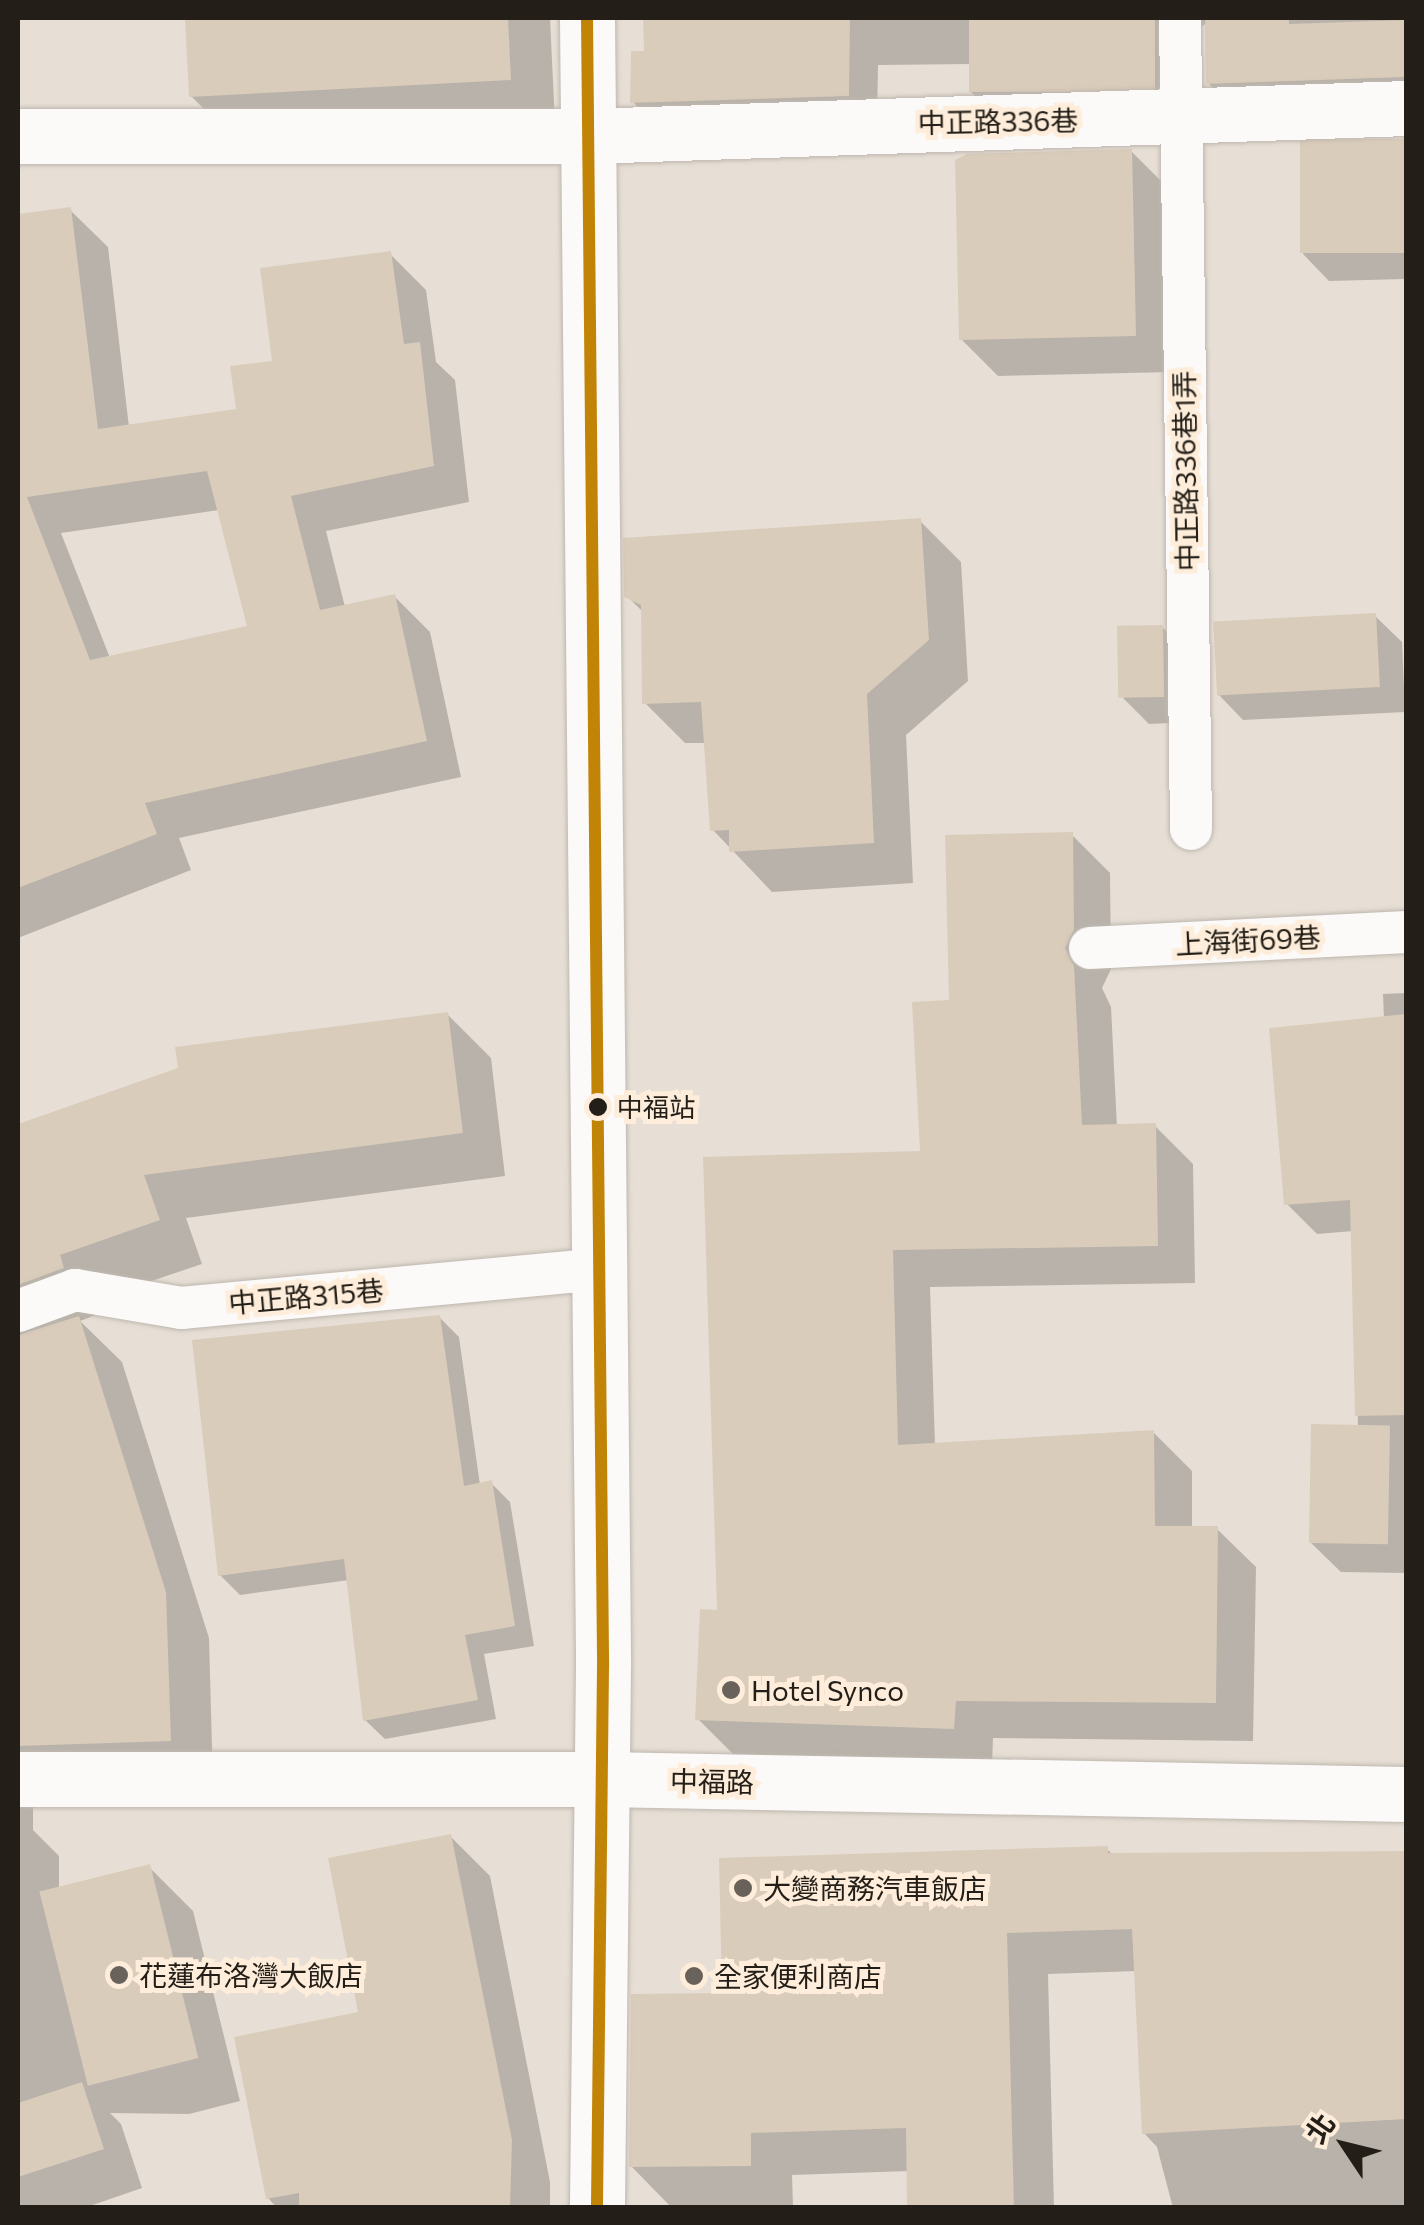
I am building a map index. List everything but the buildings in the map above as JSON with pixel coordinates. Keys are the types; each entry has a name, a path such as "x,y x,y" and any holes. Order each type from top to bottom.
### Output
{"street":[{"path":"587,18 603,1779 598,2208"},
{"name":"中正路336巷","path":"18,136 589,136 1406,108"},
{"name":"中福路","path":"18,1779 603,1779 1406,1794"}],"lane":[{"name":"中正路336巷1弄","path":"1180,18 1178,113 1191,829"},
{"name":"上海街69巷","path":"1090,948 1406,932"},
{"name":"中正路315巷","path":"18,1311 76,1290 182,1308 600,1269"}],"transit line":[{"path":"587,18 603,1667 597,2208"}],"place":[{"name":"中福站","path":"598,1107"},
{"name":"Hotel Synco","path":"731,1690"},
{"name":"大變商務汽車飯店","path":"743,1888"},
{"name":"花蓮布洛灣大飯店","path":"119,1975"},
{"name":"全家便利商店","path":"694,1976"}]}
